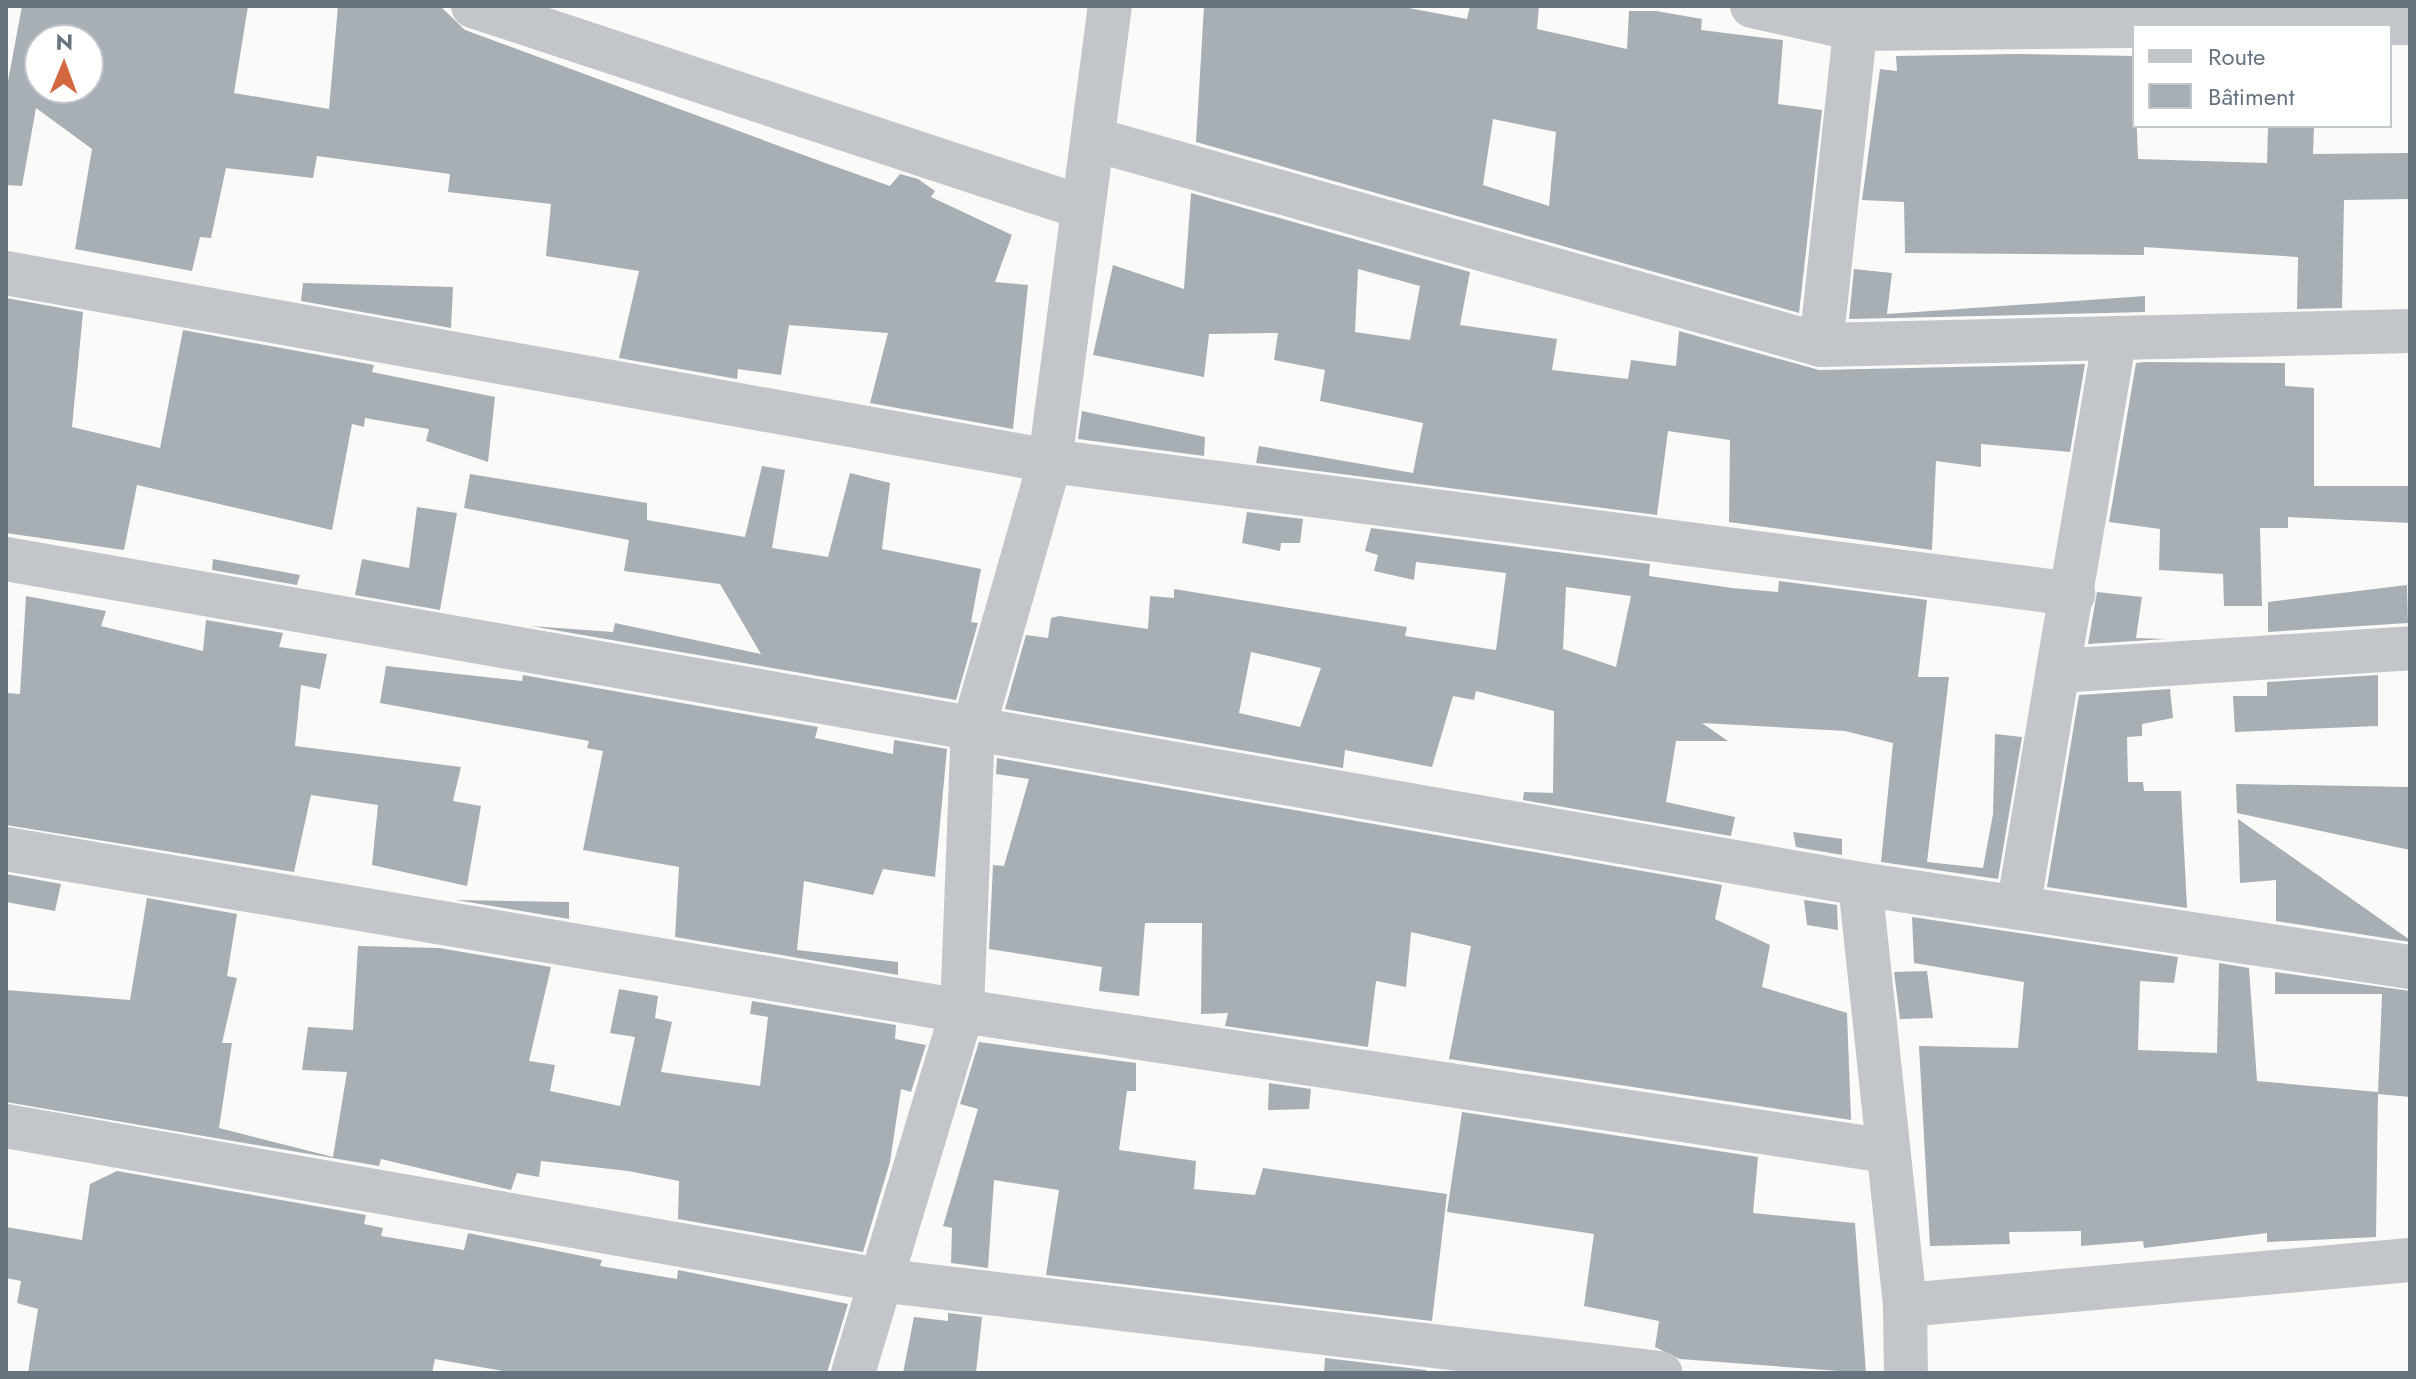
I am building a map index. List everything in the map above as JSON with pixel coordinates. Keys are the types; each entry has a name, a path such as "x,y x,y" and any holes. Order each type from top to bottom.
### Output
{"street":[{"path":"473,6 535,17 1081,207"},
{"path":"853,1373 962,1011 973,730 1050,461 1081,207 1096,140 1110,6"},
{"path":"1752,6 1857,18 2410,23"},
{"path":"1821,345 1857,18"},
{"path":"1096,140 1821,345 2114,342 2410,331"},
{"path":"6,273 1050,461 2073,594"},
{"path":"2019,903 2114,342"},
{"path":"6,559 1860,884 2019,903 2410,967"},
{"path":"2058,671 2410,648"},
{"path":"6,849 962,1011 1887,1151"},
{"path":"1860,884 1905,1305 1906,1373"},
{"path":"6,1126 879,1280 1660,1373"},
{"path":"1905,1305 2410,1260"}],"building":[{"path":"22,6 248,6 234,93 329,109 338,6 440,6 465,30 828,164 890,186 900,174 918,179 935,191 931,197 1012,235 995,282 1028,285 1013,429 870,403 888,333 789,325 781,375 738,369 737,379 619,358 639,271 546,256 551,204 448,192 450,174 317,156 313,178 226,168 211,238 200,237 192,271 75,249 92,149 36,108 22,186 6,185 6,92"},
{"path":"1204,6 1398,6 1467,19 1470,6 1539,6 1537,29 1627,49 1629,11 1656,11 1702,19 1701,30 1783,40 1778,104 1822,110 1799,313 1196,142","holes":["1493,119 1556,132 1549,206 1483,185"]},
{"path":"1896,56 2132,56 2132,128 2137,128 2138,159 2267,163 2268,128 2314,128 2313,154 2410,153 2410,199 2344,200 2342,308 2297,309 2298,257 2144,247 2144,255 1905,253 1904,202 1862,200 1880,69 1897,71"},
{"path":"1191,193 1470,272 1460,325 1557,339 1552,370 1628,379 1631,360 1676,366 1679,331 1819,370 2085,364 2070,452 1981,444 1981,467 1936,461 1932,550 1729,522 1730,440 1668,431 1657,515 1256,463 1259,446 1413,473 1423,423 1320,401 1325,370 1274,360 1278,333 1209,334 1204,377 1093,355 1113,265 1184,289","holes":["1358,269 1420,286 1410,340 1355,332"]},
{"path":"1854,269 1892,273 1887,314 2145,296 2145,312 1849,319"},
{"path":"303,283 453,287 451,328 301,301"},
{"path":"6,298 83,312 72,427 160,448 183,330 374,365 372,372 495,397 488,462 426,441 429,429 365,418 364,427 352,424 332,530 137,485 124,550 6,533"},
{"path":"2136,363 2285,363 2285,386 2314,388 2314,486 2410,486 2410,523 2288,517 2288,528 2260,528 2262,606 2224,606 2223,574 2159,570 2160,529 2109,522"},
{"path":"1082,411 1205,437 1204,456 1078,439"},
{"path":"762,466 785,470 772,548 828,557 850,473 890,483 882,549 981,569 971,622 978,623 956,700 531,626 613,632 615,623 761,654 720,584 624,571 629,540 464,508 470,474 647,503 647,520 745,537"},
{"path":"417,507 457,513 440,610 355,595 362,559 409,568"},
{"path":"1247,512 1303,519 1300,543 1281,543 1280,551 1242,543"},
{"path":"1371,528 1650,564 1649,576 1732,588 1778,592 1779,581 1927,600 1918,677 1949,677 1927,862 1983,868 1993,814 1995,734 2022,737 1998,879 1881,862 1893,743 1845,731 1702,723 1728,741 1676,741 1666,802 1735,817 1731,836 1523,800 1524,792 1553,793 1554,711 1476,691 1474,700 1453,696 1432,767 1345,750 1343,768 1005,709 1026,635 1048,638 1051,618 1059,616 1148,629 1150,596 1174,598 1174,589 1407,627 1405,636 1496,650 1506,573 1416,562 1414,580 1374,571 1378,555 1365,551","holes":["1566,587 1631,596 1616,667 1563,649","1251,652 1321,668 1300,727 1239,713"]},
{"path":"213,559 300,575 297,585 212,570"},
{"path":"2407,585 2408,623 2268,632 2268,602"},
{"path":"2097,592 2142,597 2136,638 2166,639 2088,644"},
{"path":"26,596 106,611 101,626 203,651 206,620 283,633 279,647 327,654 320,689 301,685 295,746 461,767 453,801 481,806 467,886 372,865 378,805 311,795 294,872 6,825 6,693 20,694"},
{"path":"386,666 522,681 523,675 818,727 815,738 893,754 894,740 947,749 935,877 883,869 873,895 804,881 797,950 898,962 898,975 675,937 679,867 583,850 603,751 587,748 589,741 380,703"},
{"path":"2378,675 2378,726 2235,732 2233,696 2267,696 2267,682"},
{"path":"2170,689 2173,718 2142,724 2142,736 2127,737 2128,782 2143,782 2144,791 2181,791 2187,908 2047,887 2079,695"},
{"path":"997,758 1722,885 1715,919 1770,945 1762,987 1847,1013 1851,1120 1449,1059 1471,946 1411,932 1406,987 1376,981 1368,1047 1225,1026 1228,1013 1201,1014 1202,923 1145,923 1139,996 1099,991 1102,967 989,949 993,865 1004,866 1029,779 996,774"},
{"path":"2236,784 2410,787 2410,850 2237,813"},
{"path":"2238,819 2410,942 2276,921 2276,880 2240,883"},
{"path":"1793,832 1842,839 1842,855 1796,847"},
{"path":"6,874 61,884 55,911 6,902"},
{"path":"147,898 237,914 227,976 237,978 222,1043 232,1043 219,1128 333,1157 347,1072 302,1070 308,1027 353,1030 358,946 439,948 551,967 529,1061 555,1065 550,1091 620,1106 635,1037 610,1033 619,989 658,996 655,1018 672,1022 661,1072 760,1086 768,1017 750,1014 752,1001 896,1025 895,1039 926,1045 911,1092 901,1089 890,1162 863,1252 678,1219 679,1181 628,1171 541,1161 539,1177 517,1173 511,1190 381,1159 379,1166 6,1102 6,990 130,1000"},
{"path":"456,900 569,902 569,919"},
{"path":"1804,900 1837,905 1838,930 1807,925"},
{"path":"1912,917 2178,957 2174,983 2140,981 2138,1050 2217,1053 2219,963 2249,968 2257,1081 2378,1092 2376,1237 2267,1242 2267,1233 2144,1248 2143,1241 2081,1246 2081,1231 2009,1232 2010,1244 1930,1246 1919,1046 2018,1048 2024,982 1914,963"},
{"path":"1927,971 1933,1018 1900,1019 1894,972"},
{"path":"2275,972 2410,991 2410,1097 2378,1094 2382,994 2275,994"},
{"path":"979,1042 1136,1063 1136,1091 1127,1091 1119,1150 1196,1161 1194,1189 1255,1195 1263,1168 1447,1194 1432,1321 1046,1275 1059,1190 994,1180 988,1268 951,1263 952,1228 943,1226 978,1109 960,1104"},
{"path":"1269,1083 1311,1089 1309,1109 1268,1110"},
{"path":"1462,1112 1758,1157 1753,1213 1855,1223 1866,1373 1680,1359 1655,1347 1659,1321 1584,1306 1594,1234 1447,1212"},
{"path":"117,1171 366,1215 364,1224 383,1228 381,1236 464,1250 468,1233 602,1260 600,1266 677,1279 678,1270 848,1304 827,1373 514,1373 435,1359 432,1373 28,1373 38,1309 17,1303 21,1281 6,1278 6,1227 82,1240 90,1184"},
{"path":"948,1313 982,1317 976,1373 903,1373 914,1317 948,1321"},
{"path":"1325,1358 1426,1370 1426,1373 1324,1373"}]}
